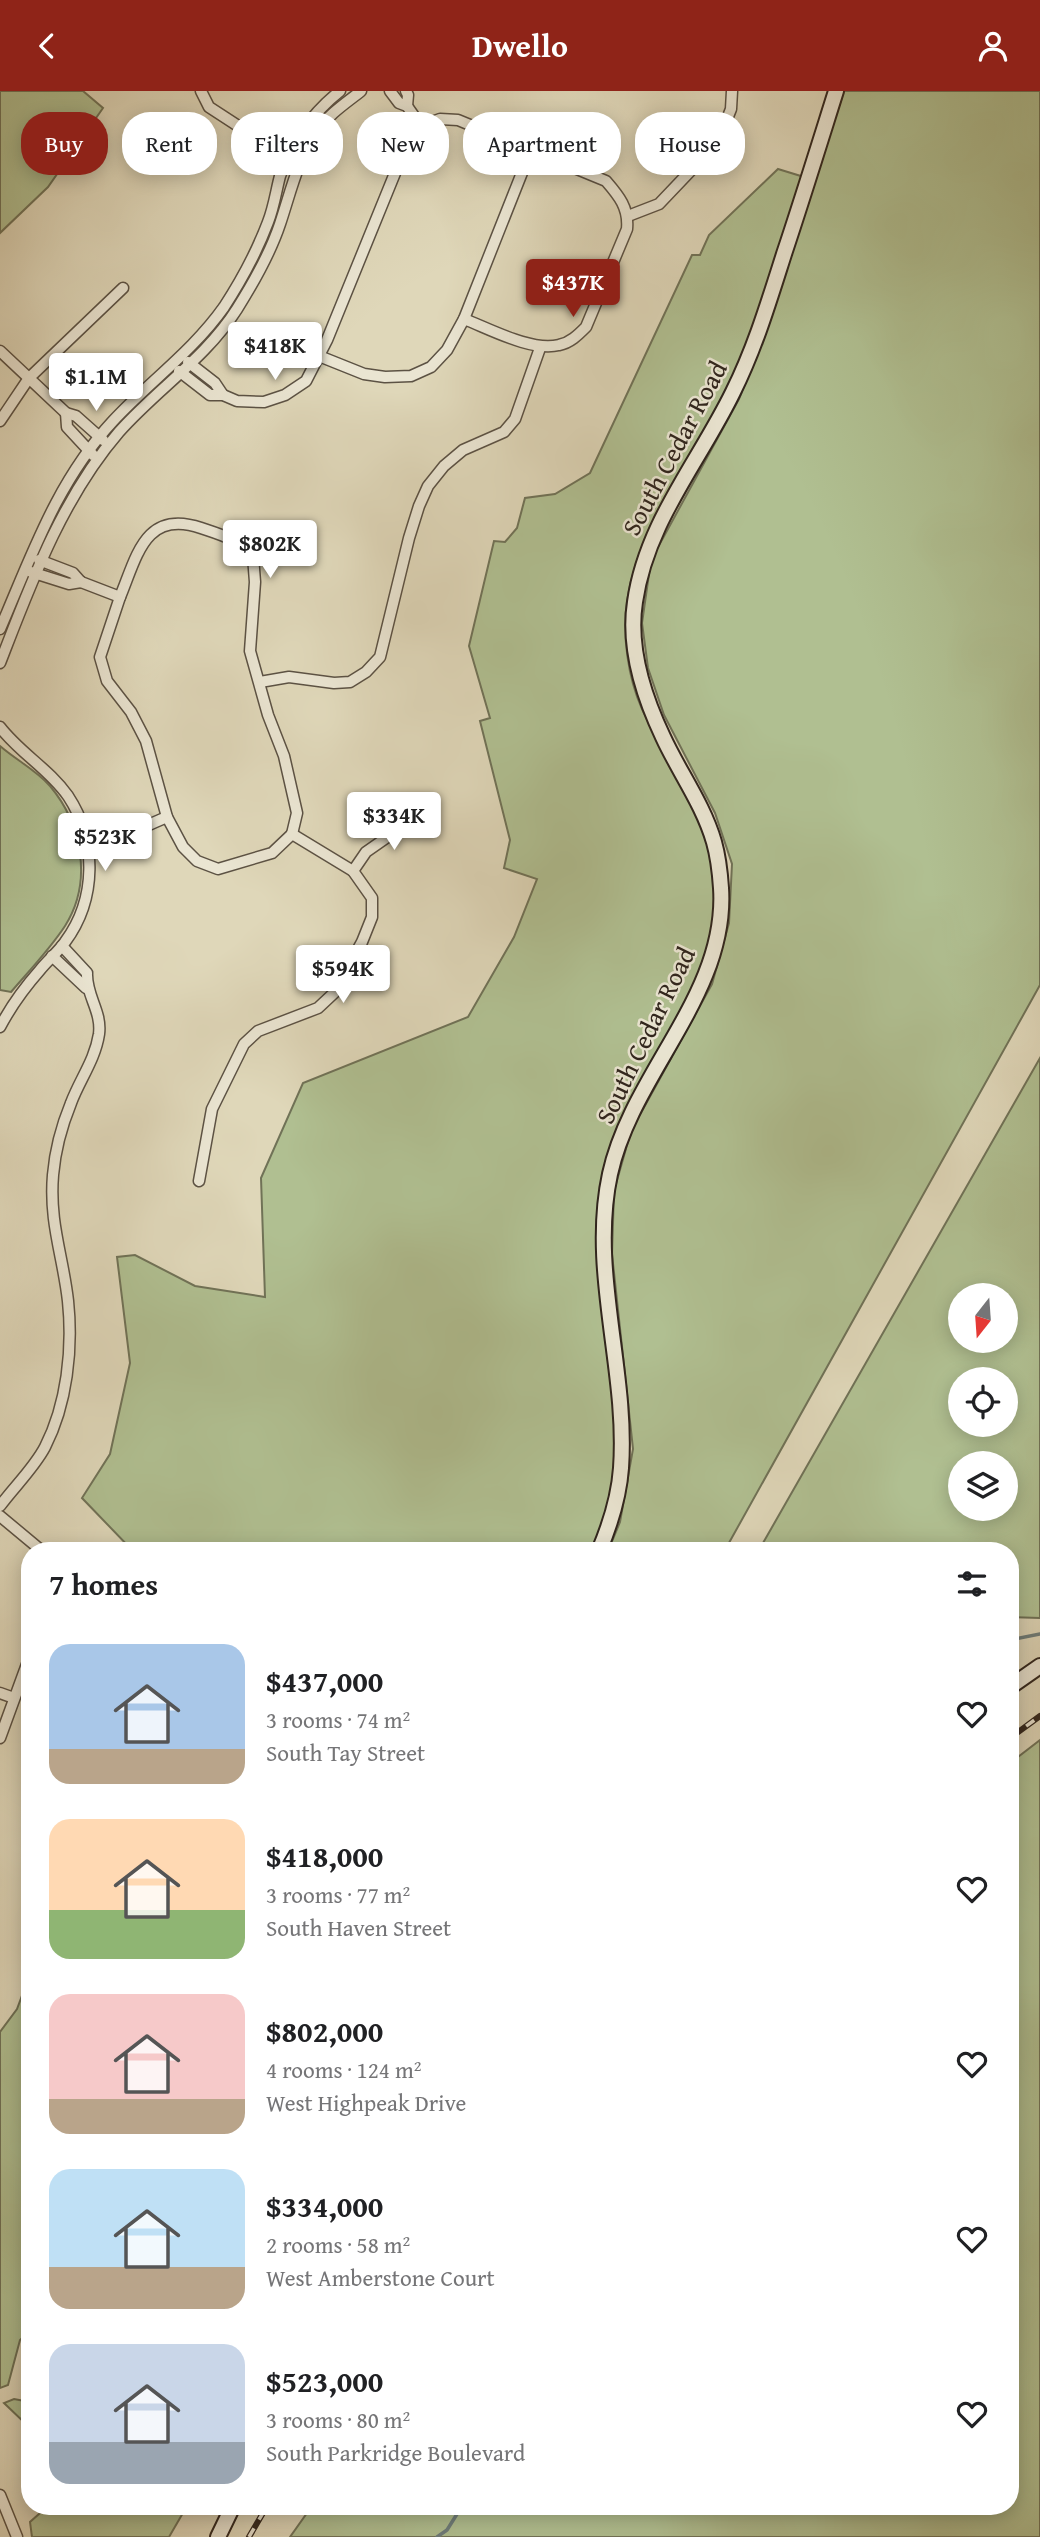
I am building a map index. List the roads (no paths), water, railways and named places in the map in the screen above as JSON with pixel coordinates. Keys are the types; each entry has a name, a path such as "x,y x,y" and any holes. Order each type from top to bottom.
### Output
{"street":[{"path":"201,91 209,107 231,121"},
{"path":"316,112 340,91"},
{"path":"334,112 361,91"},
{"path":"390,91 399,103 407,106 411,112"},
{"path":"405,91 408,95 407,106"},
{"path":"628,216 659,204 718,142 731,109 732,91"},
{"name":"South Cedar Road","path":"603,1542 610,1523 621,1470 620,1409 604,1232 610,1176 623,1131 645,1085 708,971 719,932 721,890 714,843 695,797 662,737 644,691 635,650 634,605 650,542 667,507 734,392 761,327 836,91"},
{"path":"0,629 60,491 100,436 183,355 224,307 250,261 268,221 282,175"},
{"path":"0,663 42,561 72,499 108,445 191,365 235,311 261,267 279,226 295,175"},
{"path":"173,364 181,374 210,395 223,395 237,401 264,402 285,395 306,381 319,356 394,175"},
{"path":"319,356 364,374 385,377 411,376 431,367 447,350 464,319 521,175"},
{"path":"464,319 540,348 561,345 586,327 627,229 628,216 621,199 606,181 591,175"},
{"path":"0,421 29,379 124,288"},
{"path":"261,682 289,677 334,683 350,681 366,672 380,657 409,538 428,486 444,466 463,450 504,432 515,419 540,348"},
{"path":"0,351 66,414 76,416 108,445"},
{"path":"183,355 191,365 215,383 223,395"},
{"path":"66,414 67,427 98,459"},
{"path":"168,523 188,523 236,539 253,555 255,582 250,651 261,682 268,715 284,756 298,813 292,834 272,853 218,869 197,861 183,847 167,817 146,741 131,712 107,681 100,657 141,545 153,531 168,523"},
{"path":"31,557 73,573 81,582 120,597"},
{"path":"25,570 69,584 81,582"},
{"path":"0,727 14,745 48,772 67,796 83,823 89,850 89,883 83,909 62,946 38,972 0,1027"},
{"path":"353,871 366,852 419,815"},
{"path":"89,850 121,840 129,832 167,817"},
{"path":"86,837 117,827 129,832"},
{"path":"199,1181 212,1109 244,1044 258,1031 318,1007 334,993 372,917 372,898 353,871 292,834"},
{"path":"62,946 87,973 86,988"},
{"path":"0,1506 44,1449 56,1420 64,1388 69,1349 68,1301 52,1217 53,1173 62,1131 72,1101 93,1058 99,1031 97,1011 86,988 52,956"},
{"path":"0,1516 31,1542"},
{"path":"1019,1681 1040,1666"},
{"path":"0,1738 21,1680"},
{"path":"0,1693 14,1698"},
{"path":"0,2495 18,2537"},
{"path":"218,2537 229,2515"}],"waterway":[{"path":"1019,1638 1040,1634"},
{"path":"437,2537 447,2530 456,2515"}],"railway":[{"path":"1019,1731 1040,1716"},
{"path":"249,2537 262,2515"}]}
